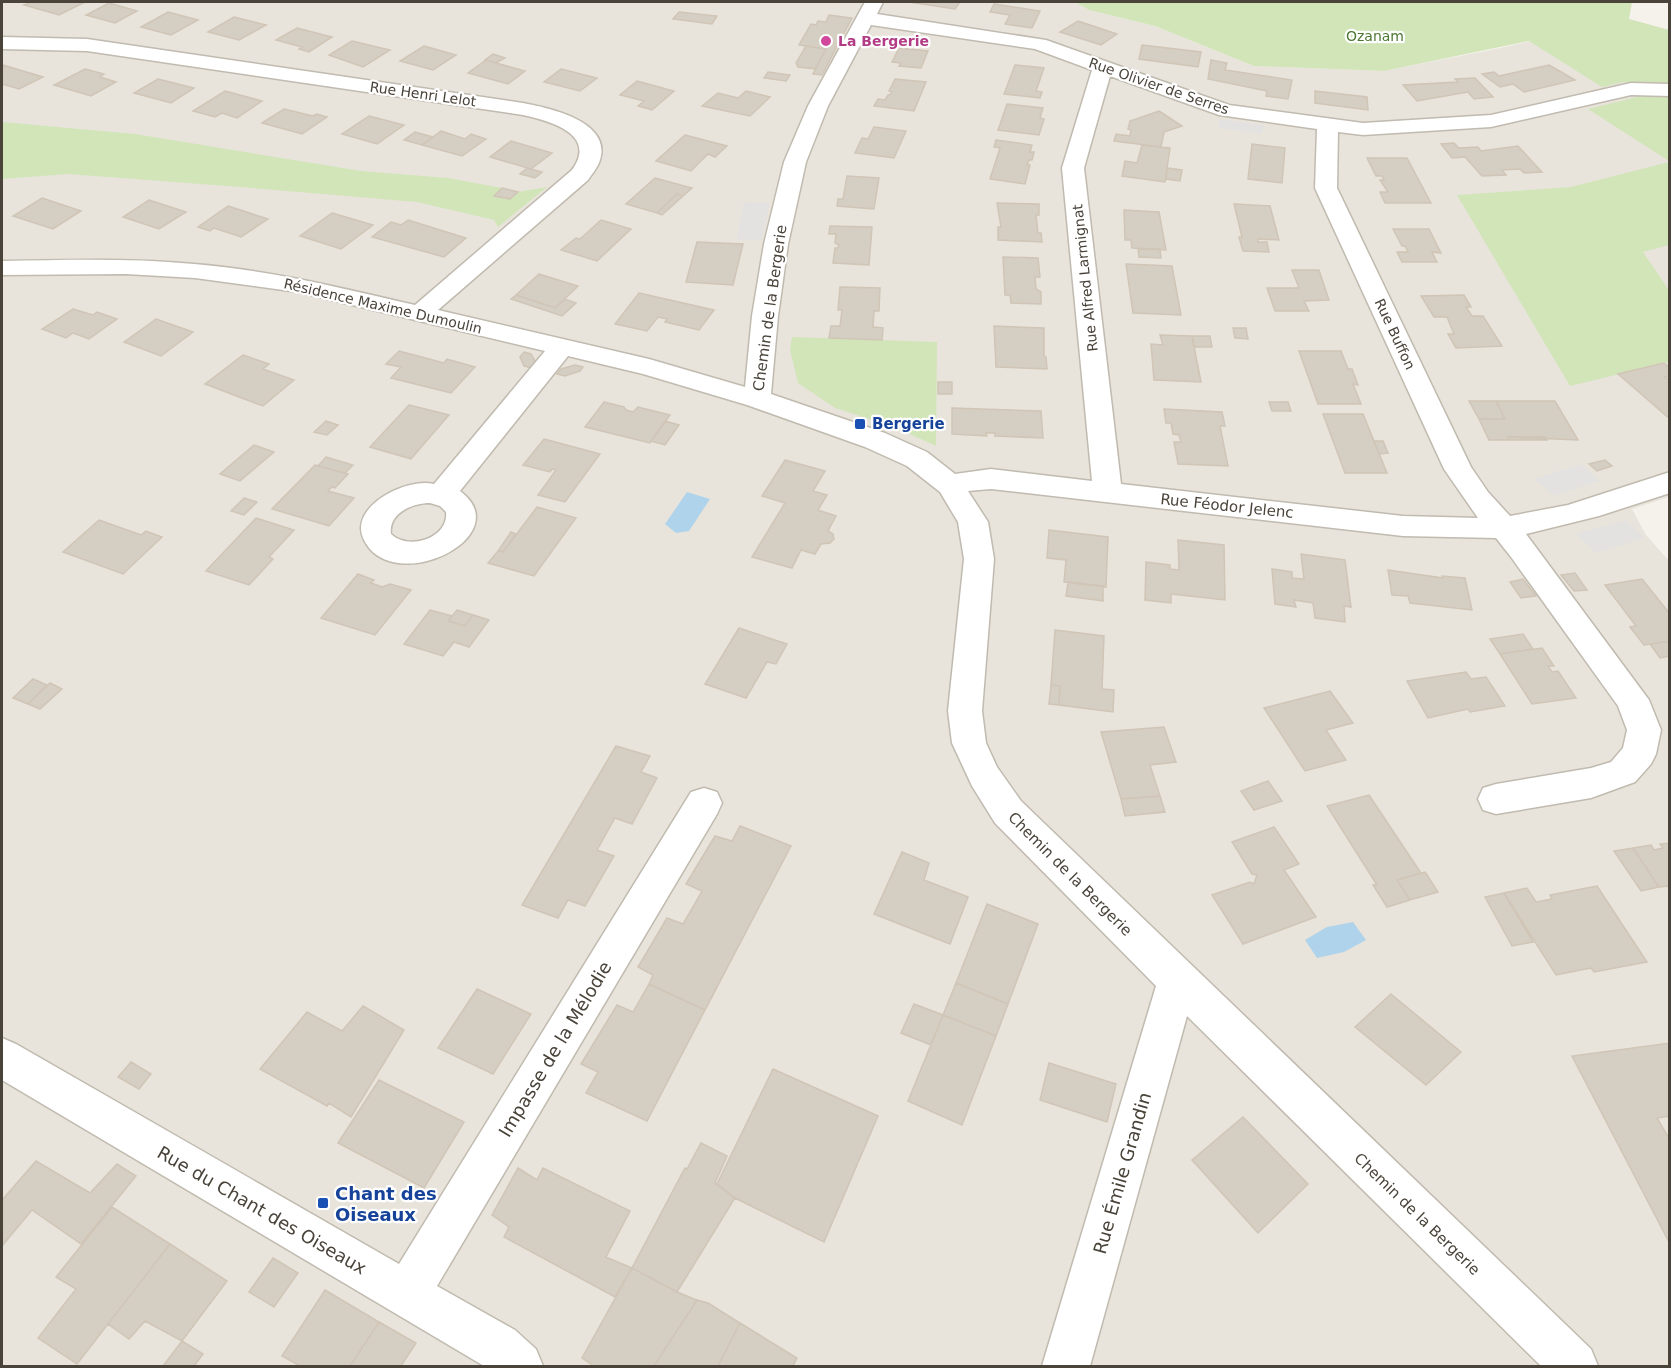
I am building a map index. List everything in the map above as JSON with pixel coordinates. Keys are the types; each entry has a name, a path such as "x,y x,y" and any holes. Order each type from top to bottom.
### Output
{"street":[{"name":"Rue Olivier de Serres","path":"869,10 1039,44 1226,111 1328,126 1363,129 1491,121 1631,89 1670,90"},
{"name":"Chemin de la Bergerie","path":"869,10 818,106 795,162 776,244 765,316 758,399 875,440 917,459 950,485 973,522 979,559 965,711 969,743 984,776 1008,812 1177,980 1574,1366"},
{"name":"Rue Henri Lelot","path":"2,43 46,42 99,46 523,109 552,115 574,125 589,140 590,158 580,175 420,313"},
{"name":"Rue Alfred Larmignat","path":"1103,67 1074,168 1108,493"},
{"name":"Rue Buffon","path":"1328,126 1326,188 1458,469 1478,499 1505,528"},
{"name":"Résidence Maxime Dumoulin","path":"2,268 126,267 195,271 298,285 650,367 758,399"},
{"path":"442,494 563,346"},
{"name":"Rue Féodor Jelenc","path":"950,485 973,480 991,480 1404,526 1505,528 1579,512 1670,482"},
{"path":"1496,799 1591,783 1623,772 1639,754 1644,730 1632,700 1505,528"},
{"name":"Impasse de la Mélodie","path":"406,1294 704,803"},
{"name":"Rue Émile Grandin","path":"1066,1366 1177,980"},
{"name":"Rue du Chant des Oiseaux","path":"2,1058 498,1347 519,1366"}],"shaded area":[{"path":"2,2 1070,2 1089,10 1155,26 1254,66 1383,71 1629,19 1669,30 1669,497 1632,509 1646,535 1670,562 1669,1366 2,1366"},
{"path":"1219,119 1264,125 1262,134 1218,128"},
{"path":"744,202 770,203 762,240 736,240"},
{"path":"1581,464 1600,481 1554,496 1534,479"},
{"path":"1626,520 1645,538 1596,553 1576,534"}],"green space":[{"name":"Ozanam","path":"1070,2 1632,2 1629,19 1669,30 1669,83 1623,82 1602,87 1529,41 1384,71 1254,66 1155,26 1089,10"},
{"path":"1641,96 1669,97 1669,161 1588,109"},
{"path":"2,122 135,134 361,171 448,178 502,188 495,196 510,199 518,192 547,187 498,227 494,220 417,202 68,174 2,179"},
{"path":"1669,162 1669,245 1643,252 1669,290 1669,362 1570,386 1457,195 1571,187"},
{"path":"792,337 937,342 936,446 894,427 835,408 798,383 790,350"}],"water":[{"path":"687,492 710,499 689,531 676,533 665,524"},
{"path":"1353,922 1366,940 1344,952 1317,958 1305,940 1327,927"}],"building":[{"path":"32,2 85,2 59,15 24,5"},
{"path":"909,2 960,2 955,9"},
{"path":"109,3 137,11 115,23 86,15"},
{"path":"994,4 1040,11 1032,28 1005,24 1010,15 990,12"},
{"path":"168,12 198,20 171,35 141,27"},
{"path":"679,12 717,16 712,24 673,19"},
{"path":"829,15 852,18 822,75 813,74 826,49 799,45 811,24 816,25 818,21 826,22"},
{"path":"234,17 266,25 239,40 208,32"},
{"path":"1078,21 1117,34 1101,45 1060,32"},
{"path":"297,28 332,37 309,52 299,49 302,47 276,40"},
{"path":"352,41 390,50 363,67 329,55"},
{"path":"1142,45 1201,52 1198,67 1139,59"},
{"path":"424,46 456,55 433,70 400,61"},
{"path":"806,46 826,49 815,69 798,67 796,63"},
{"path":"899,48 928,51 921,68 899,66 901,63 892,62"},
{"path":"493,54 505,58 496,63 485,60"},
{"path":"486,60 525,71 508,84 468,73"},
{"path":"1211,60 1227,63 1225,70 1292,80 1288,99 1266,96 1267,91 1208,79"},
{"path":"3,65 43,77 19,89 2,84"},
{"path":"1015,65 1044,68 1036,91 1042,92 1040,98 1004,94"},
{"path":"1549,65 1575,80 1524,92 1513,84 1500,87 1482,74 1494,72 1499,76"},
{"path":"85,69 104,74 100,77 116,82 91,96 54,85"},
{"path":"561,69 597,78 580,91 544,82"},
{"path":"768,72 790,75 786,81 764,78"},
{"path":"1475,78 1493,97 1474,99 1468,92 1417,101 1403,85 1458,82 1455,79"},
{"path":"158,79 194,88 171,103 134,93"},
{"path":"895,79 926,82 914,111 874,106 878,99 885,100 891,94 892,92 889,91"},
{"path":"637,81 674,91 652,110 638,106 644,101 620,95"},
{"path":"225,91 262,101 237,118 222,113 215,117 193,111"},
{"path":"746,91 770,97 750,116 702,106 718,93 738,98"},
{"path":"1315,91 1367,97 1368,110 1315,103"},
{"path":"1007,104 1043,108 1040,118 1044,119 1039,135 998,130"},
{"path":"284,109 327,117 302,134 262,123"},
{"path":"1159,111 1182,126 1164,132 1161,147 1114,141 1116,134 1130,136 1131,130 1128,129 1130,121"},
{"path":"369,116 404,125 377,144 342,134"},
{"path":"874,127 906,131 894,158 855,153 862,138 868,139"},
{"path":"441,131 465,139 471,134 486,139 462,156 422,145"},
{"path":"415,132 433,137 422,145 404,140"},
{"path":"685,135 727,146 715,157 708,154 691,171 656,161"},
{"path":"996,140 1032,145 1030,152 1034,152 1032,160 1029,160 1027,165 1030,165 1025,184 990,179 1000,148 994,147"},
{"path":"511,141 552,153 531,169 490,157"},
{"path":"1454,143 1459,148 1478,147 1481,151 1518,146 1542,172 1524,173 1520,169 1502,170 1506,175 1482,176 1465,157 1452,158 1441,144"},
{"path":"1252,144 1285,148 1282,183 1248,179"},
{"path":"1142,145 1170,148 1165,182 1122,176 1125,161 1137,163"},
{"path":"1367,158 1407,158 1431,203 1385,203 1380,192 1388,192 1380,180 1384,180 1382,176 1376,176"},
{"path":"527,168 542,172 535,178 520,174"},
{"path":"1167,168 1182,170 1180,181 1166,179"},
{"path":"847,176 879,178 874,209 837,206 838,199 843,199"},
{"path":"655,178 692,188 683,196 677,194 657,213 626,204"},
{"path":"502,188 518,192 510,199 494,196"},
{"path":"677,194 683,196 662,215 657,213"},
{"path":"42,198 81,211 53,229 13,216"},
{"path":"149,200 186,212 159,229 123,217"},
{"path":"997,203 1039,204 1039,215 1036,215 1038,233 1041,233 1042,242 998,240 998,227 1001,227"},
{"path":"1234,204 1270,206 1279,240 1258,239 1258,242 1267,242 1269,252 1243,251"},
{"path":"228,206 268,219 241,237 214,228 210,231 198,227"},
{"path":"1124,210 1159,212 1166,250 1132,248 1131,240 1125,240"},
{"path":"332,213 373,225 341,249 300,236"},
{"path":"408,220 466,238 444,257 372,237 391,222 401,225"},
{"path":"601,220 631,229 597,261 561,250 576,238 580,239"},
{"path":"830,226 872,227 869,265 833,263 835,248 839,245 835,243 836,234 829,234"},
{"path":"1393,229 1429,229 1441,253 1432,252 1437,262 1402,262 1397,252 1408,252"},
{"path":"697,242 743,244 733,285 686,282"},
{"path":"1138,249 1160,249 1161,258 1139,257"},
{"path":"1003,257 1038,258 1040,277 1035,277 1036,289 1041,292 1041,304 1011,303 1010,295 1005,295"},
{"path":"1126,264 1172,266 1181,315 1133,313"},
{"path":"1292,270 1319,270 1329,300 1304,301 1309,311 1275,311 1267,288 1299,288"},
{"path":"539,274 578,286 555,308 516,295"},
{"path":"840,287 880,288 879,311 874,311 873,327 883,328 882,340 829,338 831,326 840,326 842,310 838,310"},
{"path":"639,293 714,310 699,330 665,322 667,319 658,317 647,331 615,324"},
{"path":"516,295 555,308 565,299 576,303 562,316 511,299"},
{"path":"1464,295 1471,307 1466,307 1472,316 1483,316 1502,346 1456,348 1448,334 1454,334 1447,317 1434,317 1421,296"},
{"path":"73,309 93,315 97,312 117,319 89,339 73,333 66,338 42,329"},
{"path":"156,319 193,332 161,356 124,342"},
{"path":"994,326 1044,328 1044,356 1047,369 996,367"},
{"path":"1233,328 1246,328 1248,339 1235,338"},
{"path":"1160,335 1192,336 1201,382 1154,380 1151,344 1163,345"},
{"path":"1192,336 1210,336 1212,347 1194,347"},
{"path":"399,351 444,363 447,359 475,367 451,393 391,378 401,367 386,364"},
{"path":"1299,351 1341,351 1348,369 1352,369 1358,385 1353,384 1361,404 1318,404"},
{"path":"524,352 531,354 536,363 532,368 524,366 520,357"},
{"path":"243,355 269,364 263,369 294,380 263,406 205,384"},
{"path":"1664,363 1670,368 1670,376 1665,377 1670,381 1670,419 1618,374"},
{"path":"575,365 583,367 580,371 565,376 557,374 561,369"},
{"path":"938,382 952,382 952,394 938,394"},
{"path":"1469,401 1496,401 1505,419 1479,419"},
{"path":"1496,401 1555,401 1578,440 1508,437 1509,440 1489,440 1479,419 1505,419"},
{"path":"604,402 633,412 638,407 670,415 650,443 585,427"},
{"path":"1269,402 1288,402 1291,411 1272,411"},
{"path":"409,405 449,415 411,459 370,447"},
{"path":"952,408 1041,411 1043,438 995,436 995,433 986,433 987,436 952,434"},
{"path":"1164,409 1222,412 1225,426 1220,426 1228,466 1178,464 1174,442 1181,442 1179,435 1173,434 1171,423 1166,423"},
{"path":"1323,414 1363,414 1387,473 1345,473"},
{"path":"326,421 338,425 327,435 314,432"},
{"path":"665,421 679,425 665,445 651,441"},
{"path":"1508,437 1545,437 1547,440 1509,440"},
{"path":"544,439 600,454 565,502 538,495 556,470 552,469 550,472 523,465"},
{"path":"1374,441 1383,441 1388,453 1379,454"},
{"path":"254,445 274,452 240,481 220,474"},
{"path":"326,457 353,465 345,473 318,466"},
{"path":"785,460 825,471 813,491 827,495 818,510 836,516 828,531 833,534 834,539 830,543 821,544 815,554 801,550 792,568 752,557 785,503 762,496"},
{"path":"1605,460 1612,466 1597,471 1589,464"},
{"path":"315,465 348,474 335,488 332,487 328,491 354,498 329,526 272,509"},
{"path":"244,498 257,502 244,515 231,511"},
{"path":"537,507 576,518 534,576 488,563 498,551 503,552"},
{"path":"256,518 294,530 269,557 273,559 249,585 206,571"},
{"path":"99,520 141,535 146,531 162,537 123,574 63,552"},
{"path":"1049,530 1108,537 1106,587 1064,582 1066,560 1047,558"},
{"path":"511,532 516,534 503,552 498,551"},
{"path":"1178,540 1224,545 1225,600 1171,594 1171,603 1145,600 1146,562 1170,565 1170,569 1179,570"},
{"path":"1301,554 1345,560 1351,607 1344,606 1345,622 1315,618 1313,603 1294,600 1296,607 1275,604 1272,569 1292,572 1292,578 1304,579"},
{"path":"1388,570 1443,578 1442,576 1465,578 1472,610 1410,603 1408,596 1392,595"},
{"path":"1575,573 1587,590 1574,591 1561,575"},
{"path":"358,574 374,580 371,583 382,587 390,584 411,590 375,635 321,618"},
{"path":"1523,579 1536,596 1521,598 1510,582"},
{"path":"1642,579 1670,614 1670,641 1644,645 1630,627 1636,626 1605,585"},
{"path":"1068,582 1103,586 1103,601 1066,596"},
{"path":"430,610 452,616 448,621 465,626 473,615 489,620 469,647 454,642 443,656 404,644"},
{"path":"457,610 473,615 465,626 448,621"},
{"path":"739,628 787,644 776,664 767,662 746,698 705,684"},
{"path":"1055,630 1104,636 1102,689 1114,690 1113,712 1059,705 1060,686 1051,685"},
{"path":"1523,634 1533,649 1500,654 1490,639"},
{"path":"1670,641 1670,656 1660,658 1650,644"},
{"path":"1542,648 1554,666 1548,666 1552,672 1558,671 1576,698 1532,704 1500,654"},
{"path":"1466,672 1471,679 1486,677 1505,706 1470,712 1468,709 1428,718 1407,681"},
{"path":"33,679 47,685 28,704 13,698"},
{"path":"50,683 62,689 40,709 28,704"},
{"path":"1051,685 1060,686 1059,705 1049,704"},
{"path":"1330,691 1353,723 1326,730 1346,760 1305,771 1264,708"},
{"path":"1164,727 1176,762 1150,765 1160,796 1121,799 1101,732"},
{"path":"616,746 650,756 641,772 657,778 632,824 615,818 597,850 614,856 585,906 568,900 558,918 522,905"},
{"path":"1268,781 1282,801 1254,810 1241,791"},
{"path":"1369,795 1421,873 1397,880 1410,900 1387,907 1373,885 1377,885 1327,806"},
{"path":"1160,796 1165,812 1125,816 1121,799"},
{"path":"740,826 791,846 705,1010 649,984 653,975 638,967 667,918 683,924 702,891 686,884 715,836 732,841"},
{"path":"1274,827 1299,864 1284,870 1316,917 1243,944 1212,895 1250,882 1254,884 1257,875 1252,874 1232,842"},
{"path":"1670,843 1670,886 1659,887 1633,848 1651,845 1654,850 1663,848 1660,844"},
{"path":"1633,848 1659,887 1641,891 1614,851"},
{"path":"902,852 929,863 924,880 968,897 950,944 874,914"},
{"path":"1425,872 1438,892 1410,900 1397,880"},
{"path":"1597,886 1647,962 1594,972 1591,968 1556,975 1504,893 1527,888 1536,902 1552,899 1550,895"},
{"path":"1504,893 1533,942 1512,946 1485,897"},
{"path":"987,904 1038,924 1008,1004 956,983"},
{"path":"956,983 1008,1004 996,1036 943,1015"},
{"path":"649,984 705,1010 647,1121 586,1093 598,1072 581,1064 617,1005 633,1012"},
{"path":"477,989 531,1014 493,1074 438,1048"},
{"path":"1391,994 1461,1052 1426,1085 1355,1027"},
{"path":"914,1004 943,1015 931,1045 901,1033"},
{"path":"363,1006 404,1030 351,1117 329,1103 327,1106 260,1069 307,1012 342,1031"},
{"path":"943,1015 996,1036 962,1125 908,1101"},
{"path":"1670,1043 1670,1116 1657,1118 1670,1140 1670,1244 1572,1056"},
{"path":"131,1062 151,1074 139,1089 118,1077"},
{"path":"1049,1063 1116,1084 1107,1122 1040,1100"},
{"path":"773,1069 878,1116 824,1242 735,1198 717,1184"},
{"path":"379,1080 464,1122 424,1188 338,1143"},
{"path":"1243,1117 1308,1184 1258,1233 1192,1160"},
{"path":"701,1143 727,1156 715,1183 735,1198 677,1292 632,1268 685,1168 687,1169"},
{"path":"36,1161 90,1193 117,1164 136,1176 81,1244 32,1210 2,1246 2,1200"},
{"path":"518,1168 537,1180 543,1168 630,1211 606,1257 632,1268 615,1297 504,1237 509,1227 492,1215"},
{"path":"112,1207 170,1244 77,1364 38,1338 76,1289 56,1277"},
{"path":"170,1244 227,1281 182,1341 145,1321 129,1339 108,1324"},
{"path":"273,1258 298,1273 274,1307 249,1292"},
{"path":"632,1268 697,1300 654,1366 594,1366 582,1358"},
{"path":"325,1290 379,1322 350,1366 300,1366 282,1356"},
{"path":"697,1300 708,1303 740,1323 718,1366 654,1366"},
{"path":"379,1322 416,1343 401,1366 350,1366"},
{"path":"740,1323 797,1358 793,1366 718,1366"},
{"path":"182,1341 203,1354 194,1366 163,1366"}],"place":[{"name":"La Bergerie","path":"826,41"},
{"name":"Bergerie","path":"860,424"},
{"name":"Chant des Oiseaux","path":"323,1203"}]}
